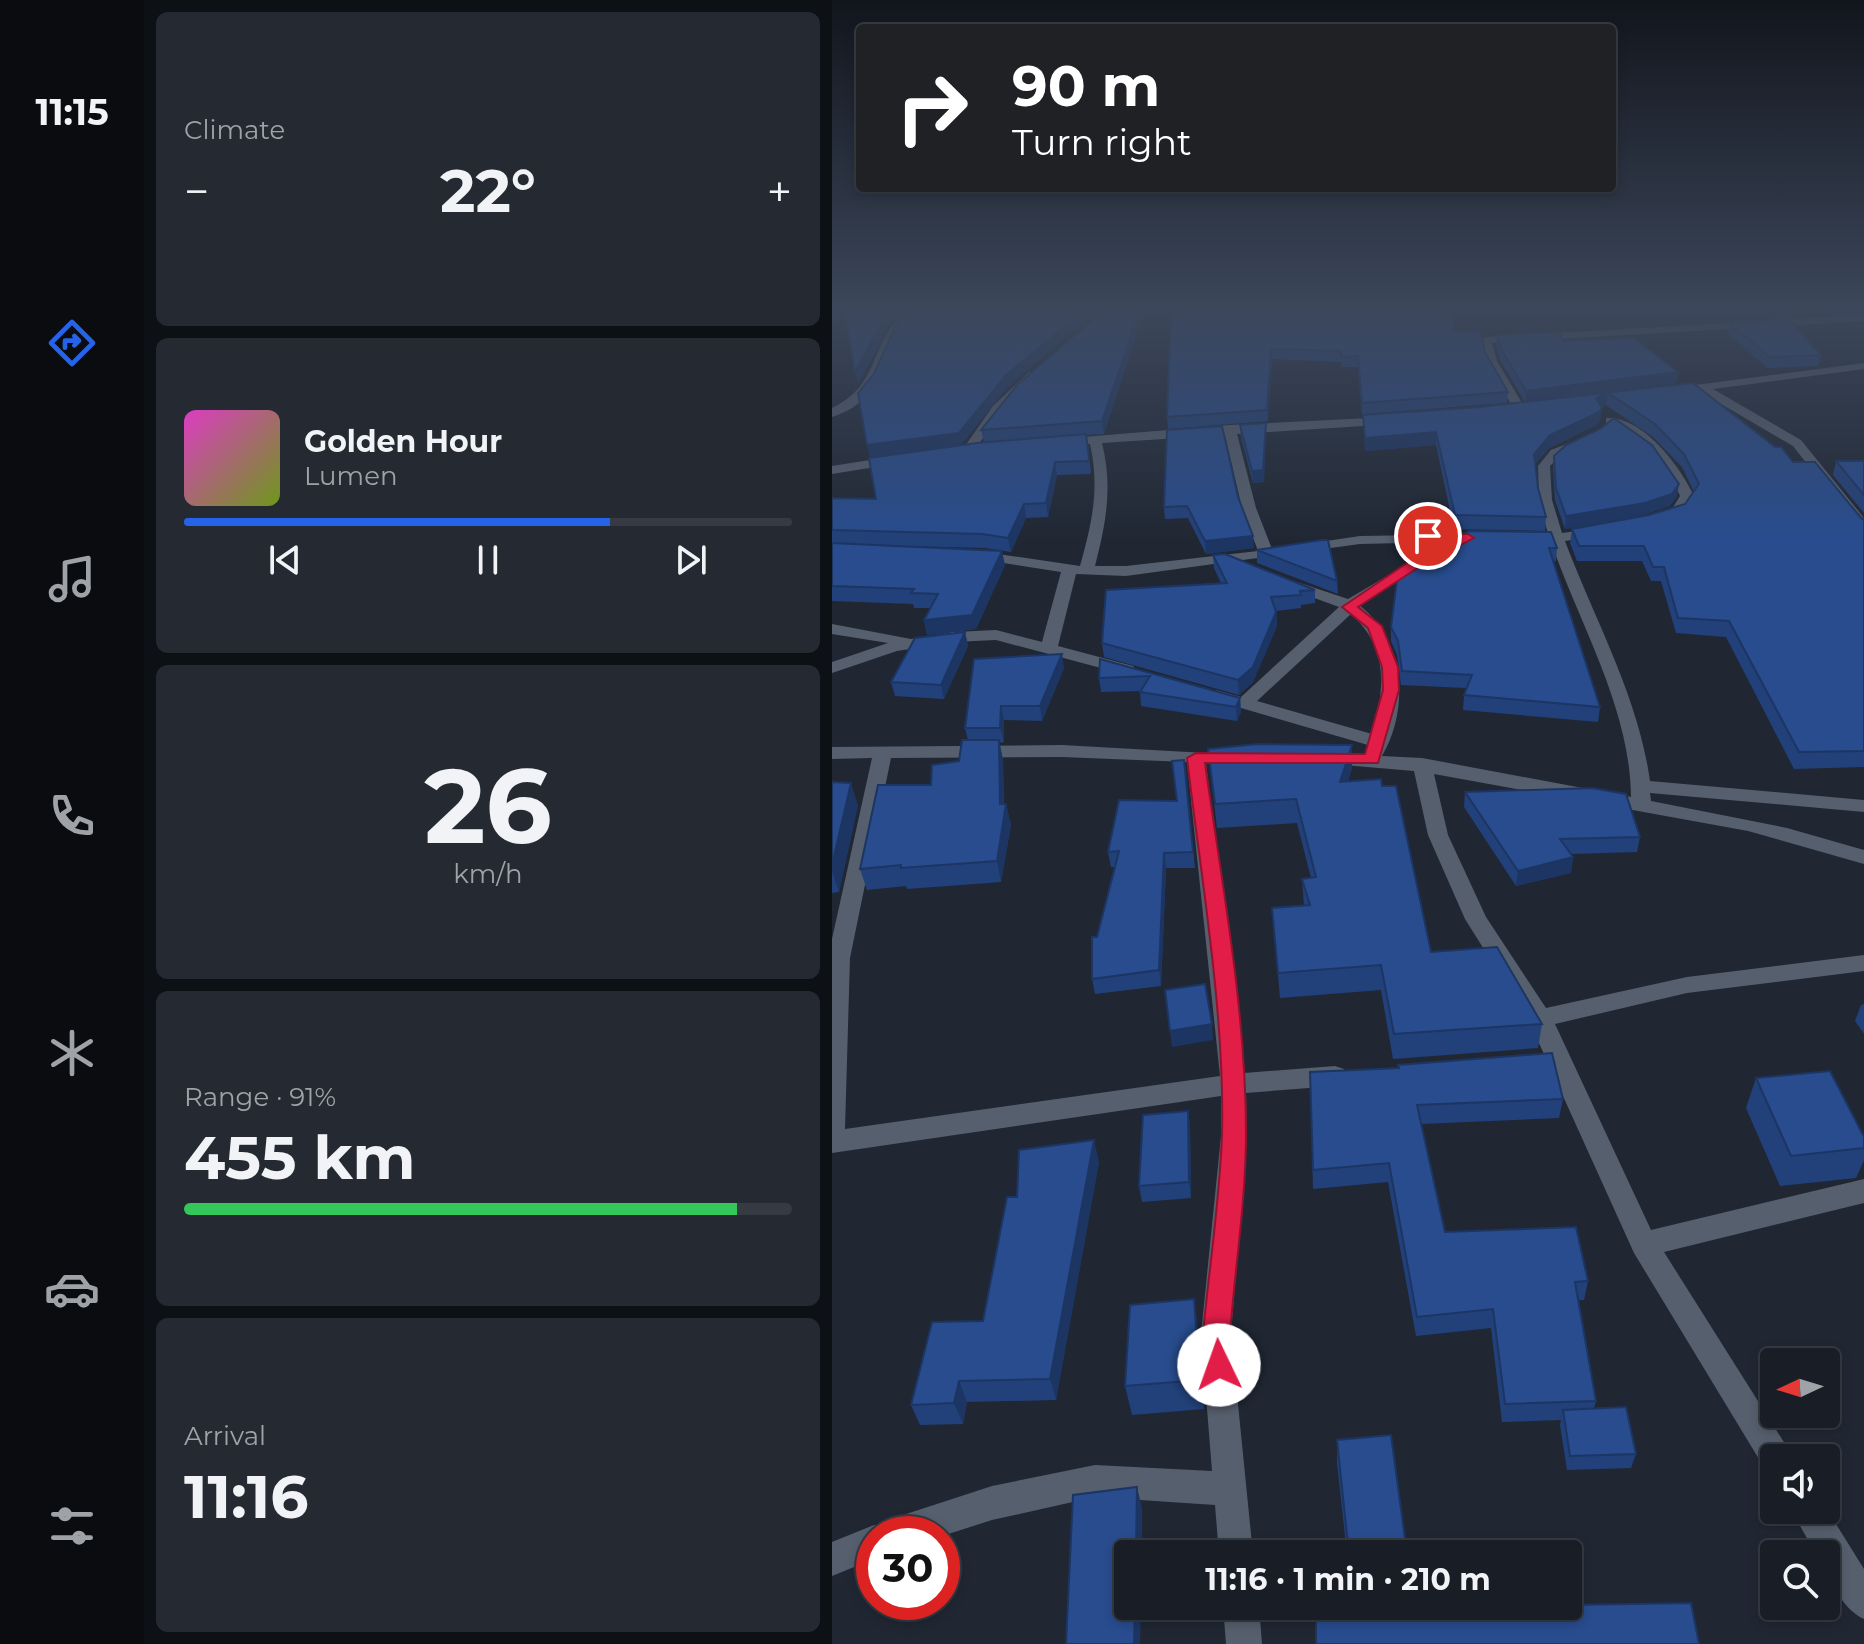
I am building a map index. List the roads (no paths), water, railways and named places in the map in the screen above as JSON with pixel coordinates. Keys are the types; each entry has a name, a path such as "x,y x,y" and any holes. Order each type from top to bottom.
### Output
{"street":[{"path":"832,413 859,400 870,389"},
{"path":"985,448 962,450 1016,389"},
{"path":"1504,389 1513,409 1534,406"},
{"path":"1655,393 1688,389"},
{"path":"1704,389 1797,443 1864,527"},
{"path":"1048,443 1397,420"},
{"path":"1641,795 1636,753 1625,715 1597,634 1556,538 1542,478 1543,467 1550,455 1603,425 1647,441 1666,456 1679,475 1687,496 1677,512 1646,522"},
{"path":"1230,429 1249,508 1266,553"},
{"path":"1049,648 1105,500 1102,466 1095,439"},
{"path":"832,470 913,458"},
{"path":"956,553 1078,570 1126,571 1228,560 1360,540 1556,538 1607,530"},
{"path":"1245,703 1349,607 1414,564 1468,538"},
{"path":"1228,560 1253,570"},
{"path":"1279,580 1349,607 1374,626 1390,667 1391,690 1376,750"},
{"path":"832,629 913,644"},
{"path":"832,668 913,644 953,637 996,635 1140,674"},
{"path":"1200,691 1245,703 1422,764 1641,795 1864,806"},
{"path":"1314,759 1376,750"},
{"path":"832,753 1062,751 1256,760"},
{"path":"883,752 835,959 832,1141 1233,1084 1358,1074"},
{"path":"1196,758 1221,956 1233,1084 1234,1136 1216,1334 1235,1540"},
{"path":"1422,764 1438,835 1476,919 1540,1018 1644,1244 1767,1444"},
{"path":"1641,795 1809,838 1864,857"},
{"path":"1540,1018 1687,985 1864,963"},
{"path":"1529,1061 1560,1059"},
{"path":"1644,1244 1864,1191"},
{"path":"952,1516 992,1503 1095,1481 1231,1489"},
{"path":"1817,1524 1864,1601"},
{"path":"832,1559 856,1549"},
{"path":"1242,1620 1244,1644"}]}
